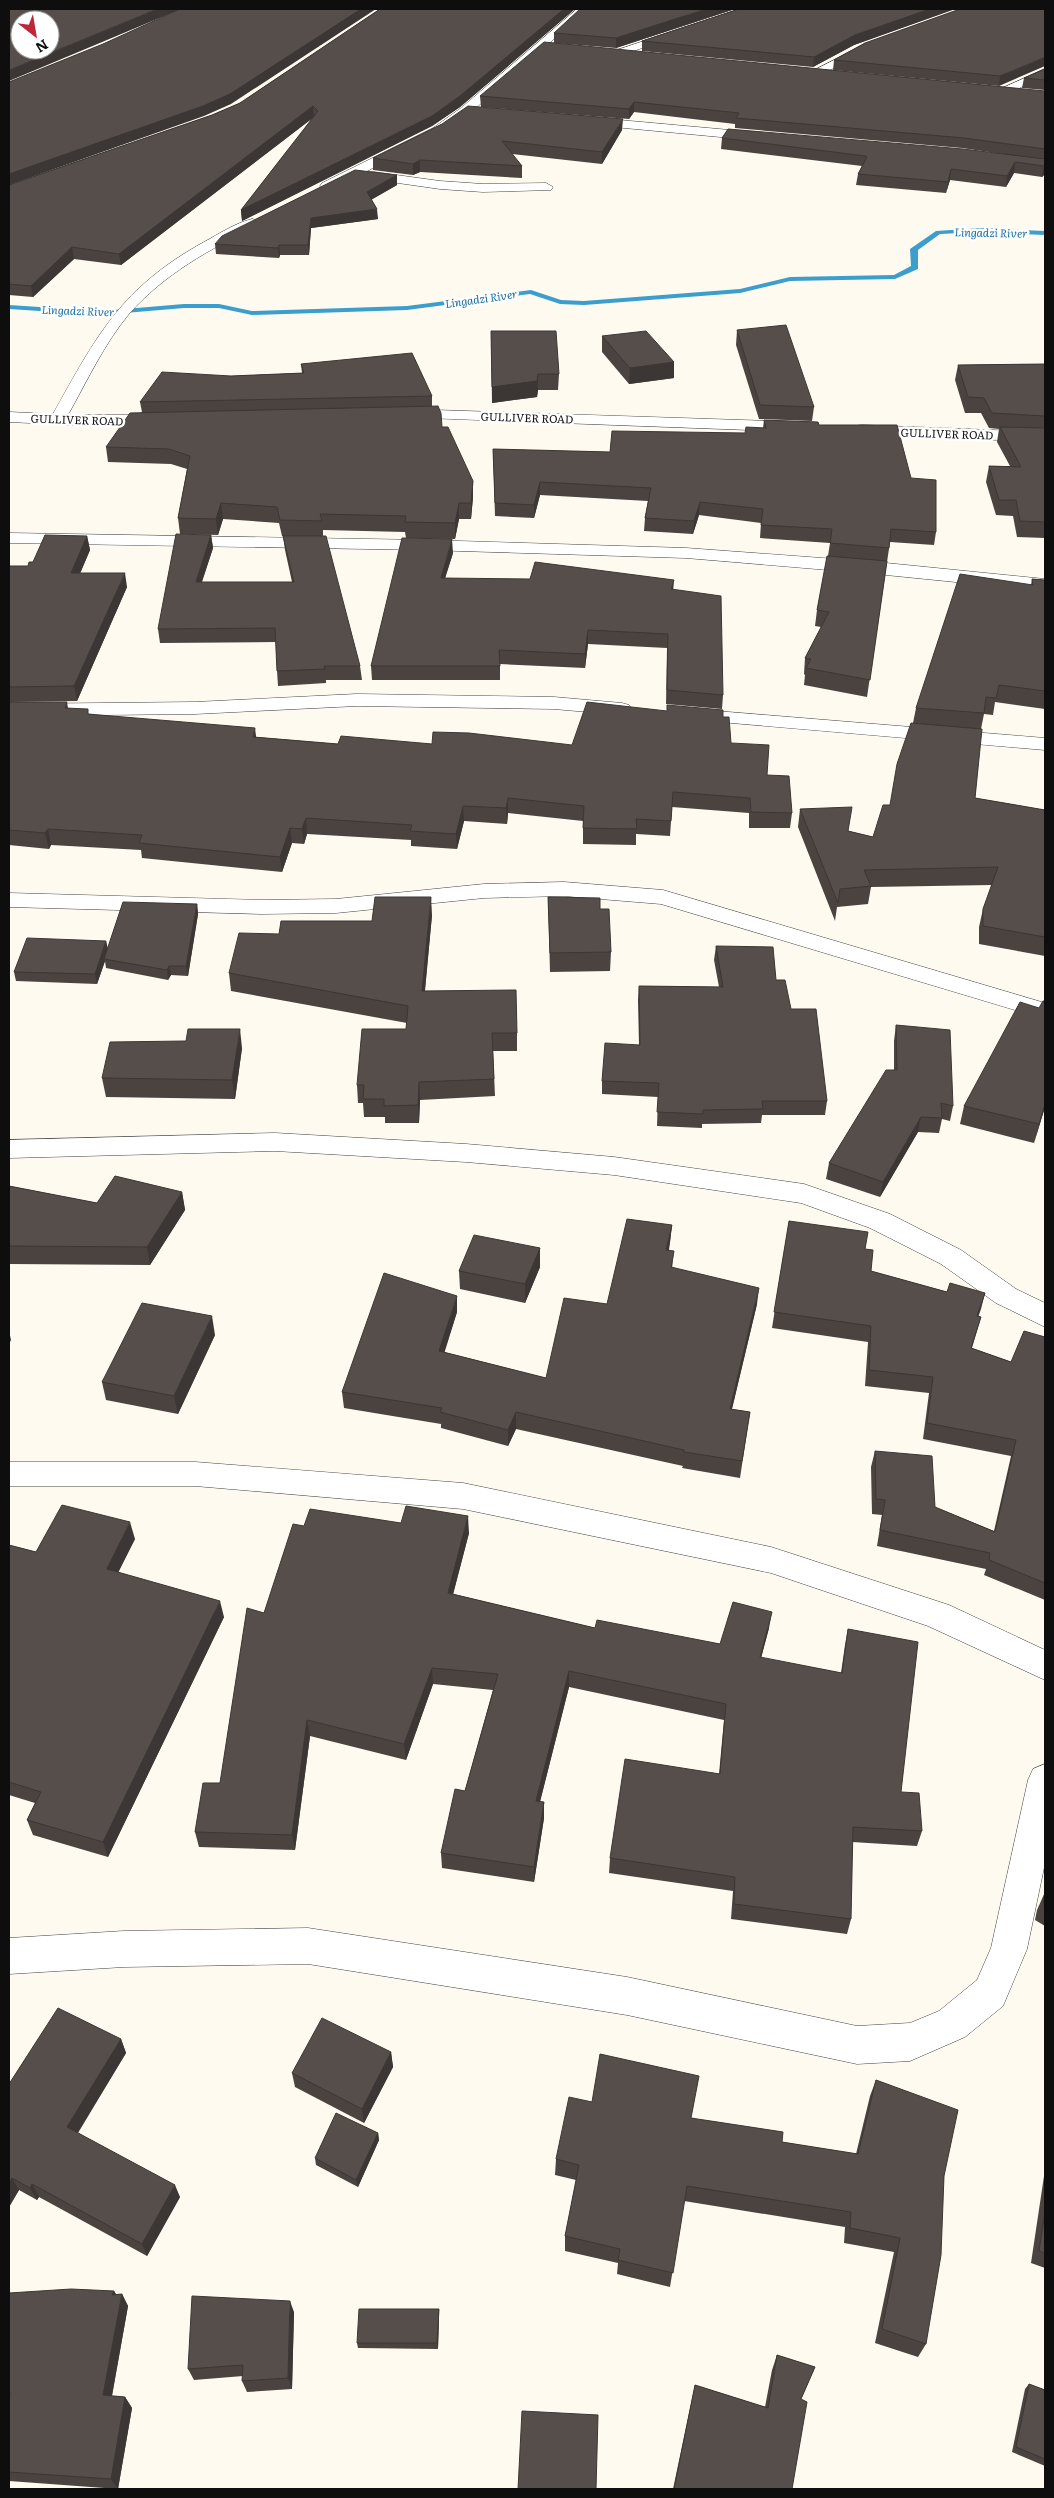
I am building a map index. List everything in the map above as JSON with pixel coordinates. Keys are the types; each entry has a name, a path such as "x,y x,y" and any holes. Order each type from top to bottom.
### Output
{"street":[{"path":"312,194 437,131 465,110 584,9"},
{"path":"644,57 610,54 750,9"},
{"path":"832,76 808,74 878,42"},
{"path":"539,46 558,48"},
{"path":"1028,94 998,90 1045,72"},
{"path":"465,110 485,112"},
{"path":"574,120 772,138"},
{"path":"354,173 440,185 483,188 546,187"},
{"path":"58,419 124,312 151,284 208,245 260,219"},
{"name":"GULLIVER ROAD","path":"388,414 527,416 815,428"},
{"name":"GULLIVER ROAD","path":"9,417 174,420"},
{"name":"GULLIVER ROAD","path":"844,429 1045,437"},
{"path":"9,538 426,545 686,553 876,568 1045,585"},
{"path":"9,710 195,708 366,700 554,703 642,710"},
{"path":"672,713 1045,744"},
{"path":"9,900 114,901 261,908 327,906 484,891 564,889 663,897 1045,1011"},
{"path":"9,1149 274,1142 466,1152 614,1166 804,1194 889,1225 951,1257 1006,1296 1045,1316"},
{"path":"9,1474 195,1474 463,1496 771,1560 938,1615 1045,1666"},
{"path":"9,1956 124,1949 308,1946 627,1996 857,2045 910,2042 952,2024 990,1993 1009,1949 1045,1780"}],"building":[{"path":"9,9 157,9 60,49 60,10 10,10 10,60 33,60 9,70"},
{"path":"180,9 361,9 230,94 203,106 9,174 9,82 103,44"},
{"path":"380,9 564,9 460,96 432,116 241,210 318,111 313,106 119,254 72,247 31,286 9,284 9,185 212,115 240,103"},
{"path":"580,9 706,9 616,38 554,33"},
{"path":"739,9 930,9 855,35 814,57 642,41"},
{"path":"960,9 1045,9 1045,57 1000,76 834,60 865,43"},
{"path":"544,42 1045,91 1045,149 964,138 736,118 739,113 634,102 629,109 480,96"},
{"path":"1045,69 1045,80 1024,78"},
{"path":"468,106 623,119 602,152 502,141 522,166 420,160 413,164 373,158 442,124"},
{"path":"728,129 963,149 1045,159 1045,165 1015,162 1007,176 951,169 948,182 858,174 867,157 865,156 722,138"},
{"path":"355,170 397,175 367,192 377,209 311,218 308,245 279,245 278,248 215,244 222,236"},
{"path":"786,325 814,407 760,405 737,330"},
{"path":"491,331 556,331 559,374 538,374 537,381 492,387"},
{"path":"646,331 674,362 630,368 602,336"},
{"path":"412,353 432,396 140,402 162,372 231,376 304,373 301,364"},
{"path":"1045,364 1045,416 992,413 984,398 968,397 958,365"},
{"path":"438,406 441,413 442,427 448,427 473,481 471,503 459,503 455,523 405,522 406,516 320,514 322,521 280,520 277,507 221,503 216,519 178,518 190,456 169,449 106,447 130,413"},
{"path":"764,420 818,422 819,425 897,425 911,478 936,480 936,532 891,529 889,548 830,543 832,529 761,525 763,509 700,502 694,521 645,518 651,488 540,482 534,505 495,503 493,449 610,452 612,431 745,433 746,427 766,428"},
{"path":"1000,427 1045,428 1045,522 1020,521 1016,500 999,500 989,466 1021,467"},
{"path":"176,534 211,535 196,582 294,582 283,536 326,536 360,666 324,666 325,669 277,671 275,628 158,629"},
{"path":"45,535 87,536 71,573 125,573 74,686 9,687 9,566 28,566 29,562 33,562"},
{"path":"402,538 452,539 441,578 530,579 535,562 674,580 671,589 721,596 723,695 667,690 668,634 588,630 585,654 499,650 500,666 371,666"},
{"path":"827,556 887,561 870,680 806,668 811,659 805,658 829,612 817,610"},
{"path":"960,574 1033,585 1032,579 1045,580 1045,691 999,685 996,698 986,697 984,713 916,708"},
{"path":"9,702 67,702 65,708 88,709 88,714 255,728 253,737 338,744 341,736 432,744 433,732 469,733 572,745 587,702 667,711 667,705 723,710 723,717 729,717 731,743 769,745 767,775 789,776 792,813 751,812 750,798 673,792 671,821 636,819 637,829 583,828 584,806 508,798 506,808 463,806 456,834 410,831 412,825 306,818 302,829 290,828 280,857 139,843 142,835 48,829 45,833 9,830"},
{"path":"911,723 982,729 975,798 1045,810 1045,937 983,926 983,909 998,867 864,870 871,886 840,889 838,903 800,809 852,807 848,831 873,837 883,805 890,805 897,764"},
{"path":"375,897 431,897 422,991 516,990 517,1033 492,1033 494,1079 419,1082 418,1105 384,1106 384,1099 363,1099 364,1085 357,1085 362,1029 406,1029 408,1006 229,973 239,933 279,934 281,921 372,921"},
{"path":"548,897 600,898 600,909 609,909 611,952 550,953"},
{"path":"123,902 197,904 186,966 169,966 167,970 104,959"},
{"path":"27,938 106,941 95,974 14,972"},
{"path":"716,946 773,947 776,980 785,980 791,1009 816,1009 827,1101 762,1101 763,1109 703,1110 703,1114 657,1112 659,1083 602,1081 605,1043 640,1045 639,986 723,987"},
{"path":"1043,1001 1045,1001 1045,1104 1039,1124 964,1106 1020,1002 1039,1008"},
{"path":"896,1025 950,1030 953,1106 941,1103 942,1118 921,1117 883,1182 829,1163 886,1070 897,1070"},
{"path":"188,1029 240,1029 232,1080 102,1078 110,1042 186,1041"},
{"path":"115,1176 182,1192 147,1247 9,1246 9,1186 97,1203"},
{"path":"627,1219 672,1225 666,1250 674,1251 671,1267 759,1288 730,1409 750,1412 742,1461 684,1452 684,1450 516,1412 508,1430 440,1412 442,1408 342,1392 384,1273 457,1296 439,1351 546,1378 564,1298 607,1304"},
{"path":"789,1221 868,1232 865,1249 873,1250 871,1271 947,1292 950,1283 985,1293 977,1316 981,1317 971,1348 1011,1362 1024,1331 1045,1337 1045,1583 989,1560 990,1553 880,1530 885,1500 876,1499 875,1451 932,1456 935,1507 995,1532 1016,1440 927,1423 933,1377 869,1370 871,1326 774,1312"},
{"path":"474,1235 540,1248 525,1284 459,1271"},
{"path":"142,1303 212,1316 174,1396 102,1382"},
{"path":"62,1505 130,1522 107,1569 220,1601 103,1842 27,1820 41,1792 9,1782 9,1545 36,1552"},
{"path":"406,1506 468,1516 448,1593 595,1628 597,1620 720,1644 733,1602 772,1612 760,1657 842,1673 848,1629 918,1642 901,1792 919,1793 922,1831 853,1827 851,1919 734,1904 735,1877 610,1858 625,1759 720,1774 726,1704 569,1671 536,1801 544,1802 534,1867 441,1853 455,1789 465,1791 498,1674 432,1668 404,1744 307,1720 292,1835 195,1832 203,1783 220,1783 247,1608 264,1613 293,1524 304,1526 310,1509 401,1523"},
{"path":"58,2008 121,2039 67,2127 175,2185 142,2244 32,2184 30,2188 12,2178 9,2183 9,2084"},
{"path":"322,2018 391,2052 362,2109 292,2073"},
{"path":"600,2054 699,2076 691,2118 783,2132 782,2142 858,2154 876,2080 958,2110 944,2176 941,2255 926,2344 882,2329 900,2238 850,2228 851,2212 687,2186 673,2273 618,2260 620,2249 565,2236 579,2165 556,2159 569,2097 592,2102"},
{"path":"336,2113 378,2133 356,2180 315,2158"},
{"path":"1045,2211 1045,2253 1039,2251"},
{"path":"71,2289 114,2291 112,2295 122,2294 103,2395 125,2397 111,2479 9,2472 9,2293"},
{"path":"192,2296 290,2301 288,2378 242,2381 243,2365 188,2369"},
{"path":"359,2309 439,2309 437,2343 357,2343"},
{"path":"777,2355 815,2367 801,2399 807,2402 792,2489 674,2489 695,2385 768,2408"},
{"path":"1029,2384 1045,2390 1045,2459 1016,2447"},
{"path":"522,2411 598,2415 596,2489 518,2489"}],"waterway":[{"name":"Lingadzi River","path":"9,307 101,313 184,306 219,306 252,313 407,308 531,292 560,302 584,303 740,291 790,279 895,277 915,267 914,249 938,232 981,230 1045,233"}]}
